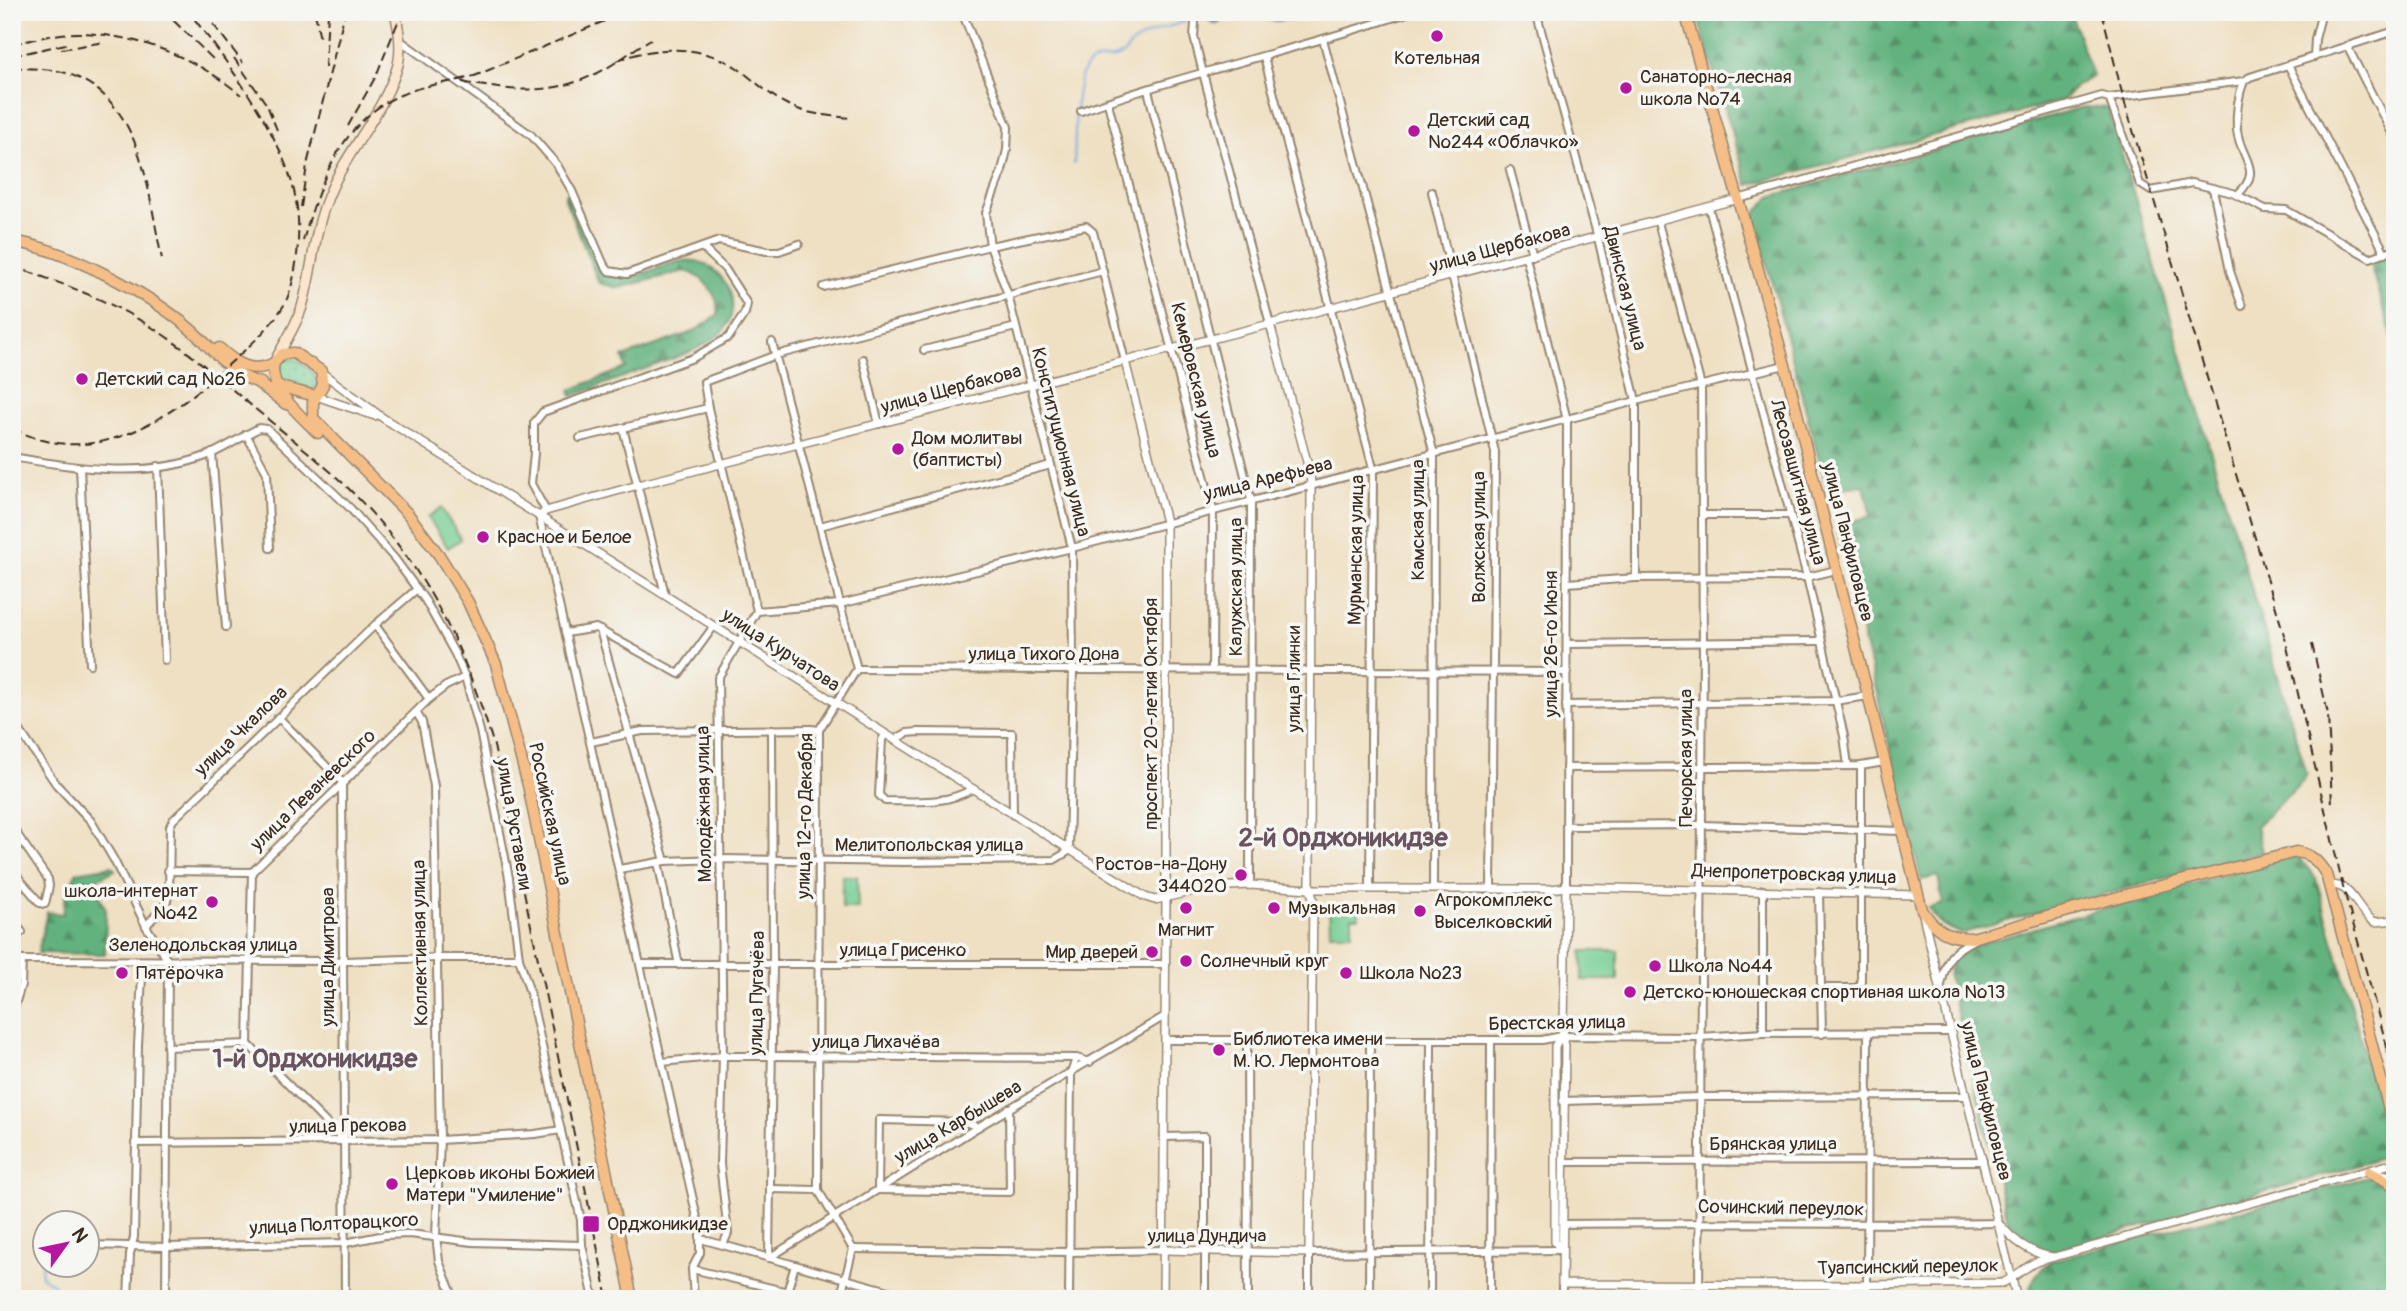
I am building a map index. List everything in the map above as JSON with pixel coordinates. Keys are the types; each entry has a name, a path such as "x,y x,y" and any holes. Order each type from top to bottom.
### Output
{"main road":[{"path":"318,433 285,398 274,379 275,361 291,334 302,307 318,223 344,162 393,79 401,41 395,12"},
{"name":"улица Панфиловцев","path":"1685,12 1786,365 1917,895"},
{"path":"12,235 63,250 130,283 192,325 236,372 257,382 318,433"},
{"path":"12,241 67,256 136,292 189,328 225,358 244,366 260,368 288,352 301,356"},
{"path":"257,382 316,396 323,385 321,371 301,356 292,344 291,334"},
{"name":"Российская улица","path":"316,396 312,410 317,424 369,472 408,514 439,555 468,602 496,664 528,785 629,1299"},
{"name":"Российская улица","path":"318,433 373,484 404,517 435,557 464,604 491,666 523,786 629,1299"},
{"name":"Днепропетровская улица","path":"1917,895 1922,911 1940,932 1950,937 1972,938 2129,894 2296,852 2306,853 2320,863 2330,886"},
{"path":"2330,886 2395,1131"},
{"path":"2365,1172 2387,1181 2395,1189"}],"street":[{"name":"Конституционная улица","path":"962,12 1008,127 1007,150 1002,171 986,213 990,246 1009,295 1072,548 1073,669 1069,851"},
{"name":"улица Глинки","path":"1192,12 1195,23 1194,37 1203,73 1310,473 1310,889 1313,898 1309,1299"},
{"path":"1081,111 1410,12"},
{"name":"Двинская улица","path":"1536,12 1598,239 1636,401 1636,578"},
{"path":"2314,57 2315,39 2322,12"},
{"name":"улица Щербакова","path":"543,513 638,485 1598,239 2102,96 2109,98 2244,81 2395,31"},
{"name":"Камская улица","path":"1324,39 1434,454 1433,889"},
{"path":"401,41 531,135 562,174 609,271 627,274 719,241 767,251 779,251 799,244"},
{"path":"2347,46 2395,139"},
{"name":"Мурманская улица","path":"1264,57 1373,468 1370,889"},
{"path":"2288,65 2385,253"},
{"path":"2237,195 2250,181 2251,172 2237,131 2240,91 2244,81"},
{"name":"Калужская улица","path":"1148,90 1251,500 1250,885"},
{"path":"2109,98 2140,184 2145,189 2151,191 2192,183 2201,184 2237,195 2265,209 2286,210 2370,258 2395,249"},
{"name":"Кемеровская улица","path":"1108,103 1213,510 1212,670"},
{"name":"улица 26-го Июня","path":"1510,170 1567,420 1566,990 1564,1030 1555,1046 1555,1242 1562,1250"},
{"path":"2213,189 2230,271 2242,306"},
{"name":"Волжская улица","path":"1432,192 1495,452 1492,889"},
{"name":"Лесозащитная улица","path":"1709,208 1807,577 1844,736 1848,766"},
{"name":"Печорская улица","path":"1658,222 1701,386 1703,642 1699,1299"},
{"name":"проспект 20-летия Октября","path":"990,246 1086,226 1093,232 1166,522 1163,1299"},
{"path":"824,287 990,246"},
{"path":"694,1299 692,1269 700,1253 701,1239 566,633 543,513 531,484 534,424 543,412 693,358 729,337 741,320 747,304 725,269 703,248"},
{"path":"757,611 708,408 704,385 707,380 776,355 1103,271"},
{"path":"924,350 1016,327"},
{"path":"772,342 857,669"},
{"path":"863,359 879,424"},
{"name":"улица Арефьева","path":"757,611 840,604 1072,548 1373,468 1786,365"},
{"name":"улица Курчатова","path":"321,371 383,418 543,513 714,626 1069,851 1145,897 1155,900 1166,898"},
{"name":"улица Курчатова","path":"316,396 383,418"},
{"path":"580,438 708,408"},
{"name":"улица Руставели","path":"246,434 259,428 267,429 350,508 395,559 417,589 455,654 465,677 489,774 509,878 519,958 530,993 581,1220 582,1245 594,1299"},
{"path":"623,428 665,594"},
{"path":"12,457 117,471 158,466 212,453 246,434 267,473 271,548"},
{"path":"212,453 226,627"},
{"path":"820,526 1051,465"},
{"path":"158,466 165,660"},
{"path":"80,468 90,664"},
{"path":"1702,515 1789,515"},
{"path":"1567,583 1636,578 1807,577 1836,570"},
{"name":"улица Чкалова","path":"146,926 166,903 169,895 170,826 173,820 375,625 417,589"},
{"name":"Молодёжная улица","path":"723,1245 728,1233 720,1164 723,1056 718,678 757,611"},
{"path":"375,625 429,699"},
{"path":"566,633 593,627 679,674 714,626"},
{"path":"600,630 631,732 662,861 680,965"},
{"path":"1567,644 1821,641"},
{"name":"улица Тихого Дона","path":"857,669 1567,672"},
{"name":"улица 12-го Декабря","path":"853,1249 818,1190 819,730 857,669"},
{"name":"улица Леваневского","path":"248,1044 251,872 429,699 446,686 465,677"},
{"path":"1566,705 1835,702 1868,696"},
{"name":"Коллективная улица","path":"416,712 422,722 434,786 440,1140 436,1236 439,1261 454,1299"},
{"path":"278,717 342,782"},
{"path":"12,719 56,784 91,821 114,860 146,926 168,961 166,1299"},
{"name":"улица Пугачёва","path":"769,1258 773,965 772,729"},
{"path":"591,741 631,732 819,730"},
{"path":"894,740 907,733 918,732 1012,733 1013,815"},
{"path":"885,734 882,740 881,799 947,800 960,797 972,789"},
{"path":"1566,768 1861,766 1884,762"},
{"path":"1821,988 1856,988 1861,984 1861,766"},
{"name":"улица Димитрова","path":"342,782 345,1299"},
{"path":"1566,827 1701,825 1902,831"},
{"path":"12,827 48,879 45,904 40,903 12,870"},
{"name":"Мелитопольская улица","path":"619,869 662,861 720,859 820,862 1054,860 1069,851"},
{"path":"168,871 251,872"},
{"name":"Днепропетровская улица","path":"1166,898 1211,887 1250,885 1310,889 1566,887 1917,895"},
{"name":"Днепропетровская улица","path":"2330,886 2343,887 2360,910 2375,922 2395,920"},
{"path":"1763,890 1763,1033"},
{"path":"1819,892 1822,1034"},
{"name":"улица Панфиловцев","path":"1922,911 2018,1299"},
{"path":"12,919 22,932"},
{"path":"1941,985 1951,954 1985,935"},
{"name":"Зеленодольская улица","path":"12,960 344,961 519,958"},
{"path":"12,1015 21,985 22,960"},
{"path":"128,1299 143,961"},
{"name":"улица Грисенко","path":"640,964 1166,964"},
{"name":"улица Карбышева","path":"769,1258 1009,1108 1071,1074 1165,1016"},
{"name":"Брестская улица","path":"1165,1040 1491,1041 1542,1040 1562,1036 1700,1037 1763,1033 1950,1032"},
{"path":"1867,1299 1868,1033"},
{"name":"улица 26-го Июня","path":"1562,1036 1565,1045 1562,1299"},
{"path":"1247,1039 1248,1299"},
{"path":"1369,1299 1370,1040"},
{"path":"1430,1299 1431,1040"},
{"path":"1490,1299 1491,1041"},
{"path":"167,1047 248,1044 344,1142"},
{"name":"улица Лихачёва","path":"662,1062 723,1056 1076,1058 1090,1062"},
{"path":"1069,1299 1071,1074 1076,1058"},
{"path":"1563,1101 1700,1097 1966,1096"},
{"path":"978,1127 965,1122 879,1119 878,1190 1010,1192 1009,1108"},
{"name":"улица Грекова","path":"135,1143 440,1140 561,1130"},
{"path":"1164,1136 1205,1136 1205,1299"},
{"name":"Брянская улица","path":"1563,1162 1983,1161"},
{"name":"Туапсинский переулок","path":"1562,1284 1867,1286 2002,1283 2013,1279 2028,1266 2395,1163"},
{"name":"Туапсинский переулок","path":"2365,1172 2395,1177"},
{"path":"770,1189 818,1190"},
{"path":"1998,1223 2024,1247 2040,1255 2059,1258"},
{"name":"Сочинский переулок","path":"1564,1224 1998,1223"},
{"name":"улица Полторацкого","path":"102,1245 167,1247 345,1242 385,1235 436,1236 472,1242 582,1245"},
{"path":"701,1239 918,1299"},
{"path":"840,1299 853,1249"},
{"name":"улица Дундича","path":"853,1249 1309,1253 1562,1250"},
{"path":"787,1295 795,1265"},
{"path":"692,1269 787,1295 817,1299"}],"green space":[{"path":"1696,12 2070,12 2093,76 2076,86 2062,101 1748,185"},
{"path":"2083,107 2108,108 2307,774 2256,826 2262,852 1963,933 1942,925 1928,908 1943,904 1938,876 1921,880 1837,526 1871,516 1864,485 1827,490 1754,215 1770,197"},
{"path":"570,192 602,271 616,277 630,277 676,262 691,260 706,265 721,277 732,297 731,318 722,332 685,354 572,396 570,390 626,368 623,357 693,332 718,315 718,308 713,294 704,282 685,271 618,288 599,283 565,199 565,194"},
{"path":"2395,255 2395,346 2370,264"},
{"path":"288,358 301,362 309,369 317,380 316,388 309,390 283,379 279,364"},
{"path":"441,508 461,539 448,548 428,517"},
{"path":"2292,855 2300,858 2316,879 2392,1150 2387,1156 2362,1164 2052,1252 2029,1242 2009,1226 1948,976 1951,962 1972,946"},
{"path":"112,866 115,870 93,881 106,910 105,954 38,953 47,912 63,914 66,893 77,872"},
{"path":"842,876 857,876 858,908 842,908"},
{"path":"1329,904 1359,904 1359,917 1352,917 1352,933 1330,933"},
{"path":"1582,951 1618,951 1618,980 1582,980"},
{"path":"2380,1174 2395,1216 2395,1299 2029,1299 2032,1282 2050,1261"}],"water":[{"path":"1203,12 1299,12 1295,18 1276,21 1232,14 1215,24 1206,18"}],"waterway":[{"path":"1074,164 1077,95 1084,71 1089,64 1122,55 1143,37 1186,21"},
{"path":"47,1280 54,1285 60,1299"}],"railway":[{"path":"161,12 214,60"},
{"path":"12,428 42,440 71,444 100,442 127,434 154,421 203,387 250,346 278,314 289,294 298,239 296,201 290,177 268,127 253,102 189,12"},
{"path":"204,12 243,63"},
{"path":"315,12 320,40"},
{"path":"325,68 328,12"},
{"path":"301,207 307,165 345,12"},
{"path":"348,126 376,76 402,12"},
{"path":"303,241 327,173 351,133 367,116 408,92 477,75 626,12"},
{"path":"2102,12 2123,97 2285,638 2343,887 2395,1076"},
{"path":"12,44 69,33 121,38 143,43 185,59 241,95"},
{"path":"462,82 517,89 552,88 570,84 605,69 651,39"},
{"path":"61,49 105,42"},
{"path":"12,56 70,43"},
{"path":"617,61 646,52 693,51 736,67 788,105 812,113 852,118"},
{"path":"234,58 267,105 277,130"},
{"path":"12,67 66,73 92,86 112,103 127,125 138,150 162,259"},
{"path":"12,266 119,309 153,328 192,356 345,485 382,525 424,583 457,644 494,746 608,1299"},
{"path":"2312,644 2328,714 2332,805"}],"place":[{"name":"Котельная","path":"1437,36"},
{"name":"Санаторно-лесная школа №74","path":"1626,88"},
{"name":"Детский сад №244 «Облачко»","path":"1414,131"},
{"name":"Детский сад №26","path":"82,379"},
{"name":"Дом молитвы (баптисты)","path":"898,449"},
{"name":"Красное и Белое","path":"483,537"},
{"name":"Ростов-на-Дону 344020","path":"1241,875"},
{"name":"школа-интернат №42","path":"212,902"},
{"name":"Магнит","path":"1186,908"},
{"name":"Музыкальная","path":"1274,908"},
{"name":"Агрокомплекс Выселковский","path":"1420,911"},
{"name":"Мир дверей","path":"1152,952"},
{"name":"Солнечный круг","path":"1186,961"},
{"name":"Школа №44","path":"1655,966"},
{"name":"Пятёрочка","path":"122,973"},
{"name":"Школа №23","path":"1346,973"},
{"name":"Детско-юношеская спортивная школа №13","path":"1630,992"},
{"name":"Библиотека имени М. Ю. Лермонтова","path":"1219,1050"},
{"name":"Церковь иконы Божией Матери \"Умиление\"","path":"392,1184"},
{"name":"Орджоникидзе","path":"591,1224"}],"district":[{"name":"2-й Орджоникидзе","path":"1343,838"},
{"name":"1-й Орджоникидзе","path":"315,1059"}]}
